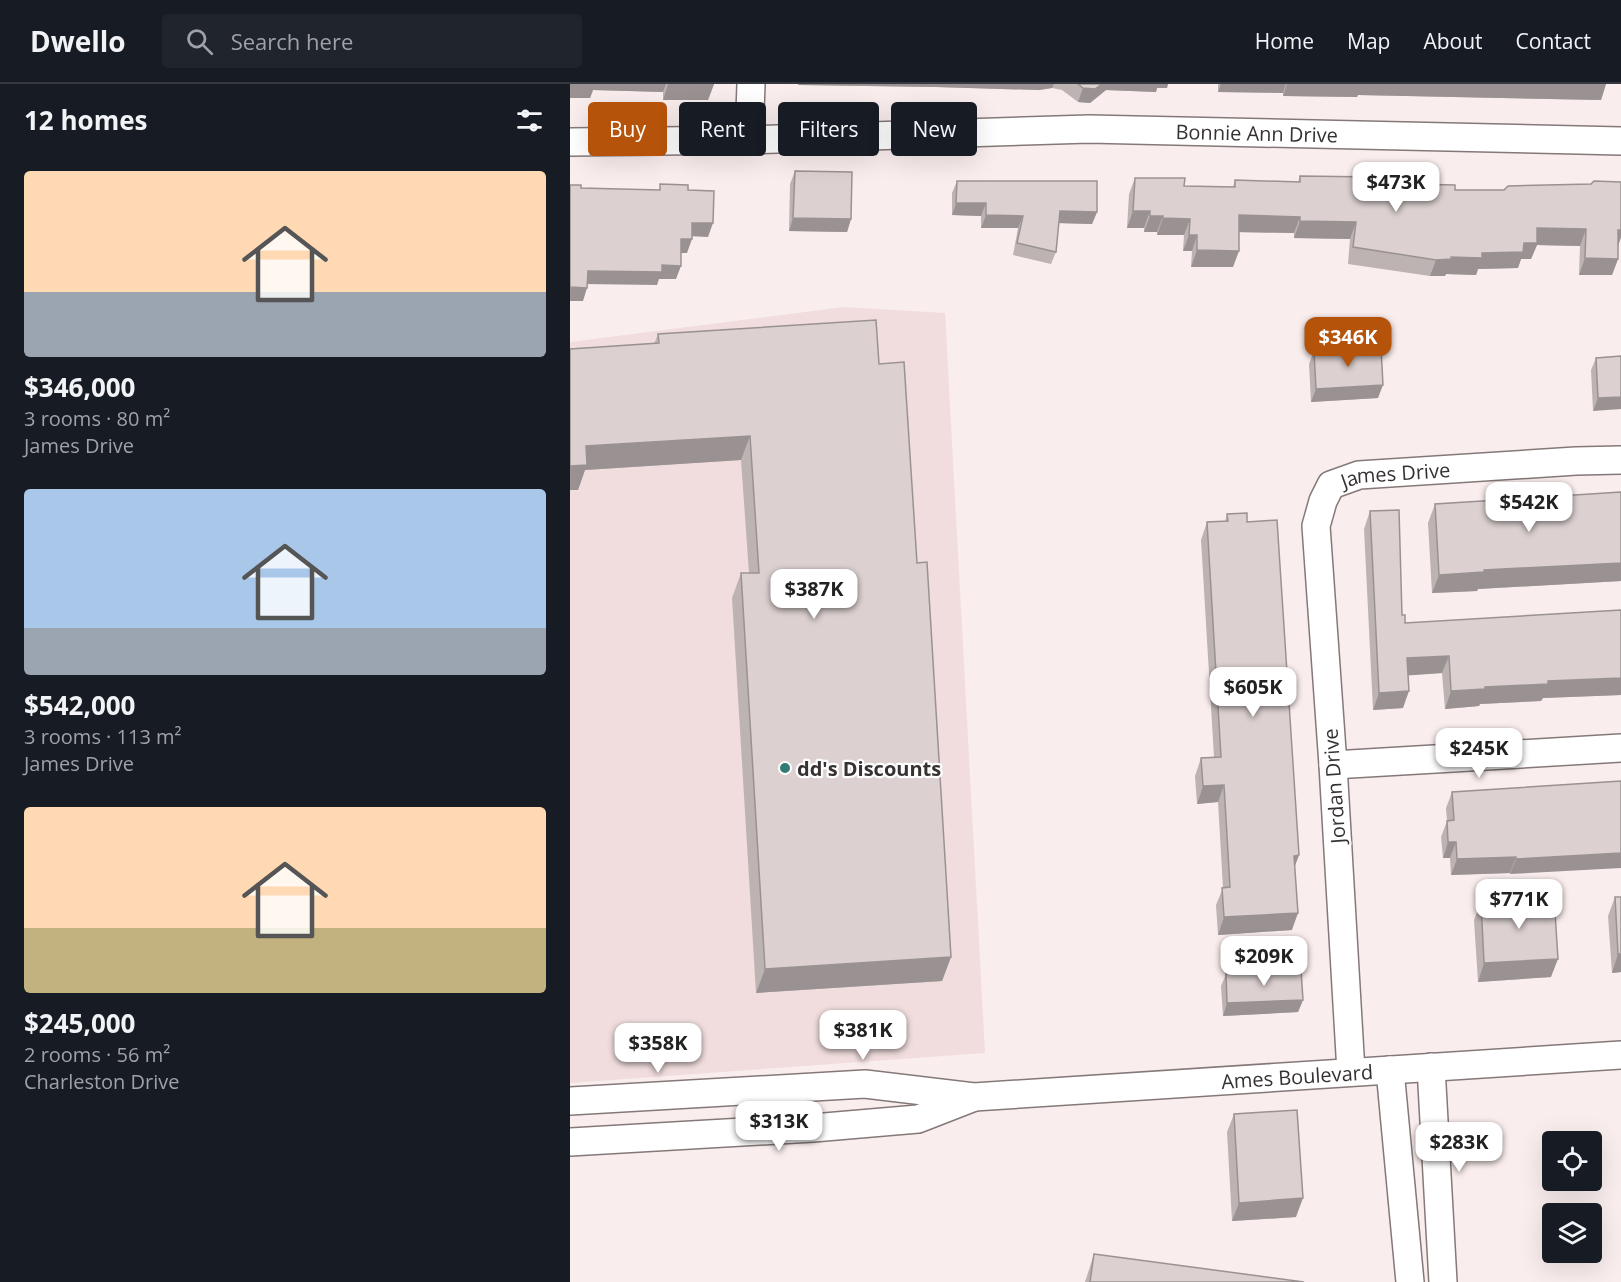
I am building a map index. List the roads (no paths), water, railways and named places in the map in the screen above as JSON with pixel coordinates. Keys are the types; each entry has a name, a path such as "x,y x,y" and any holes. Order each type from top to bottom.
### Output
{"street":[{"path":"750,102 751,84"},
{"name":"Bonnie Ann Drive","path":"766,139 1089,129 1621,141"},
{"name":"Bonnie Ann Drive","path":"570,142 679,141"},
{"name":"James Drive","path":"1323,501 1332,485 1359,475 1621,460"},
{"name":"Jordan Drive","path":"1323,501 1316,526 1351,1072"},
{"path":"1333,765 1621,748"},
{"name":"Ames Boulevard","path":"570,1101 865,1084 974,1097 1621,1055"},
{"path":"1431,1067 1443,1282"},
{"path":"1390,1070 1410,1282"},
{"name":"Ames Boulevard","path":"570,1142 813,1128 918,1119 974,1097"}],"place":[{"name":"dd's Discounts","path":"785,768"}]}
